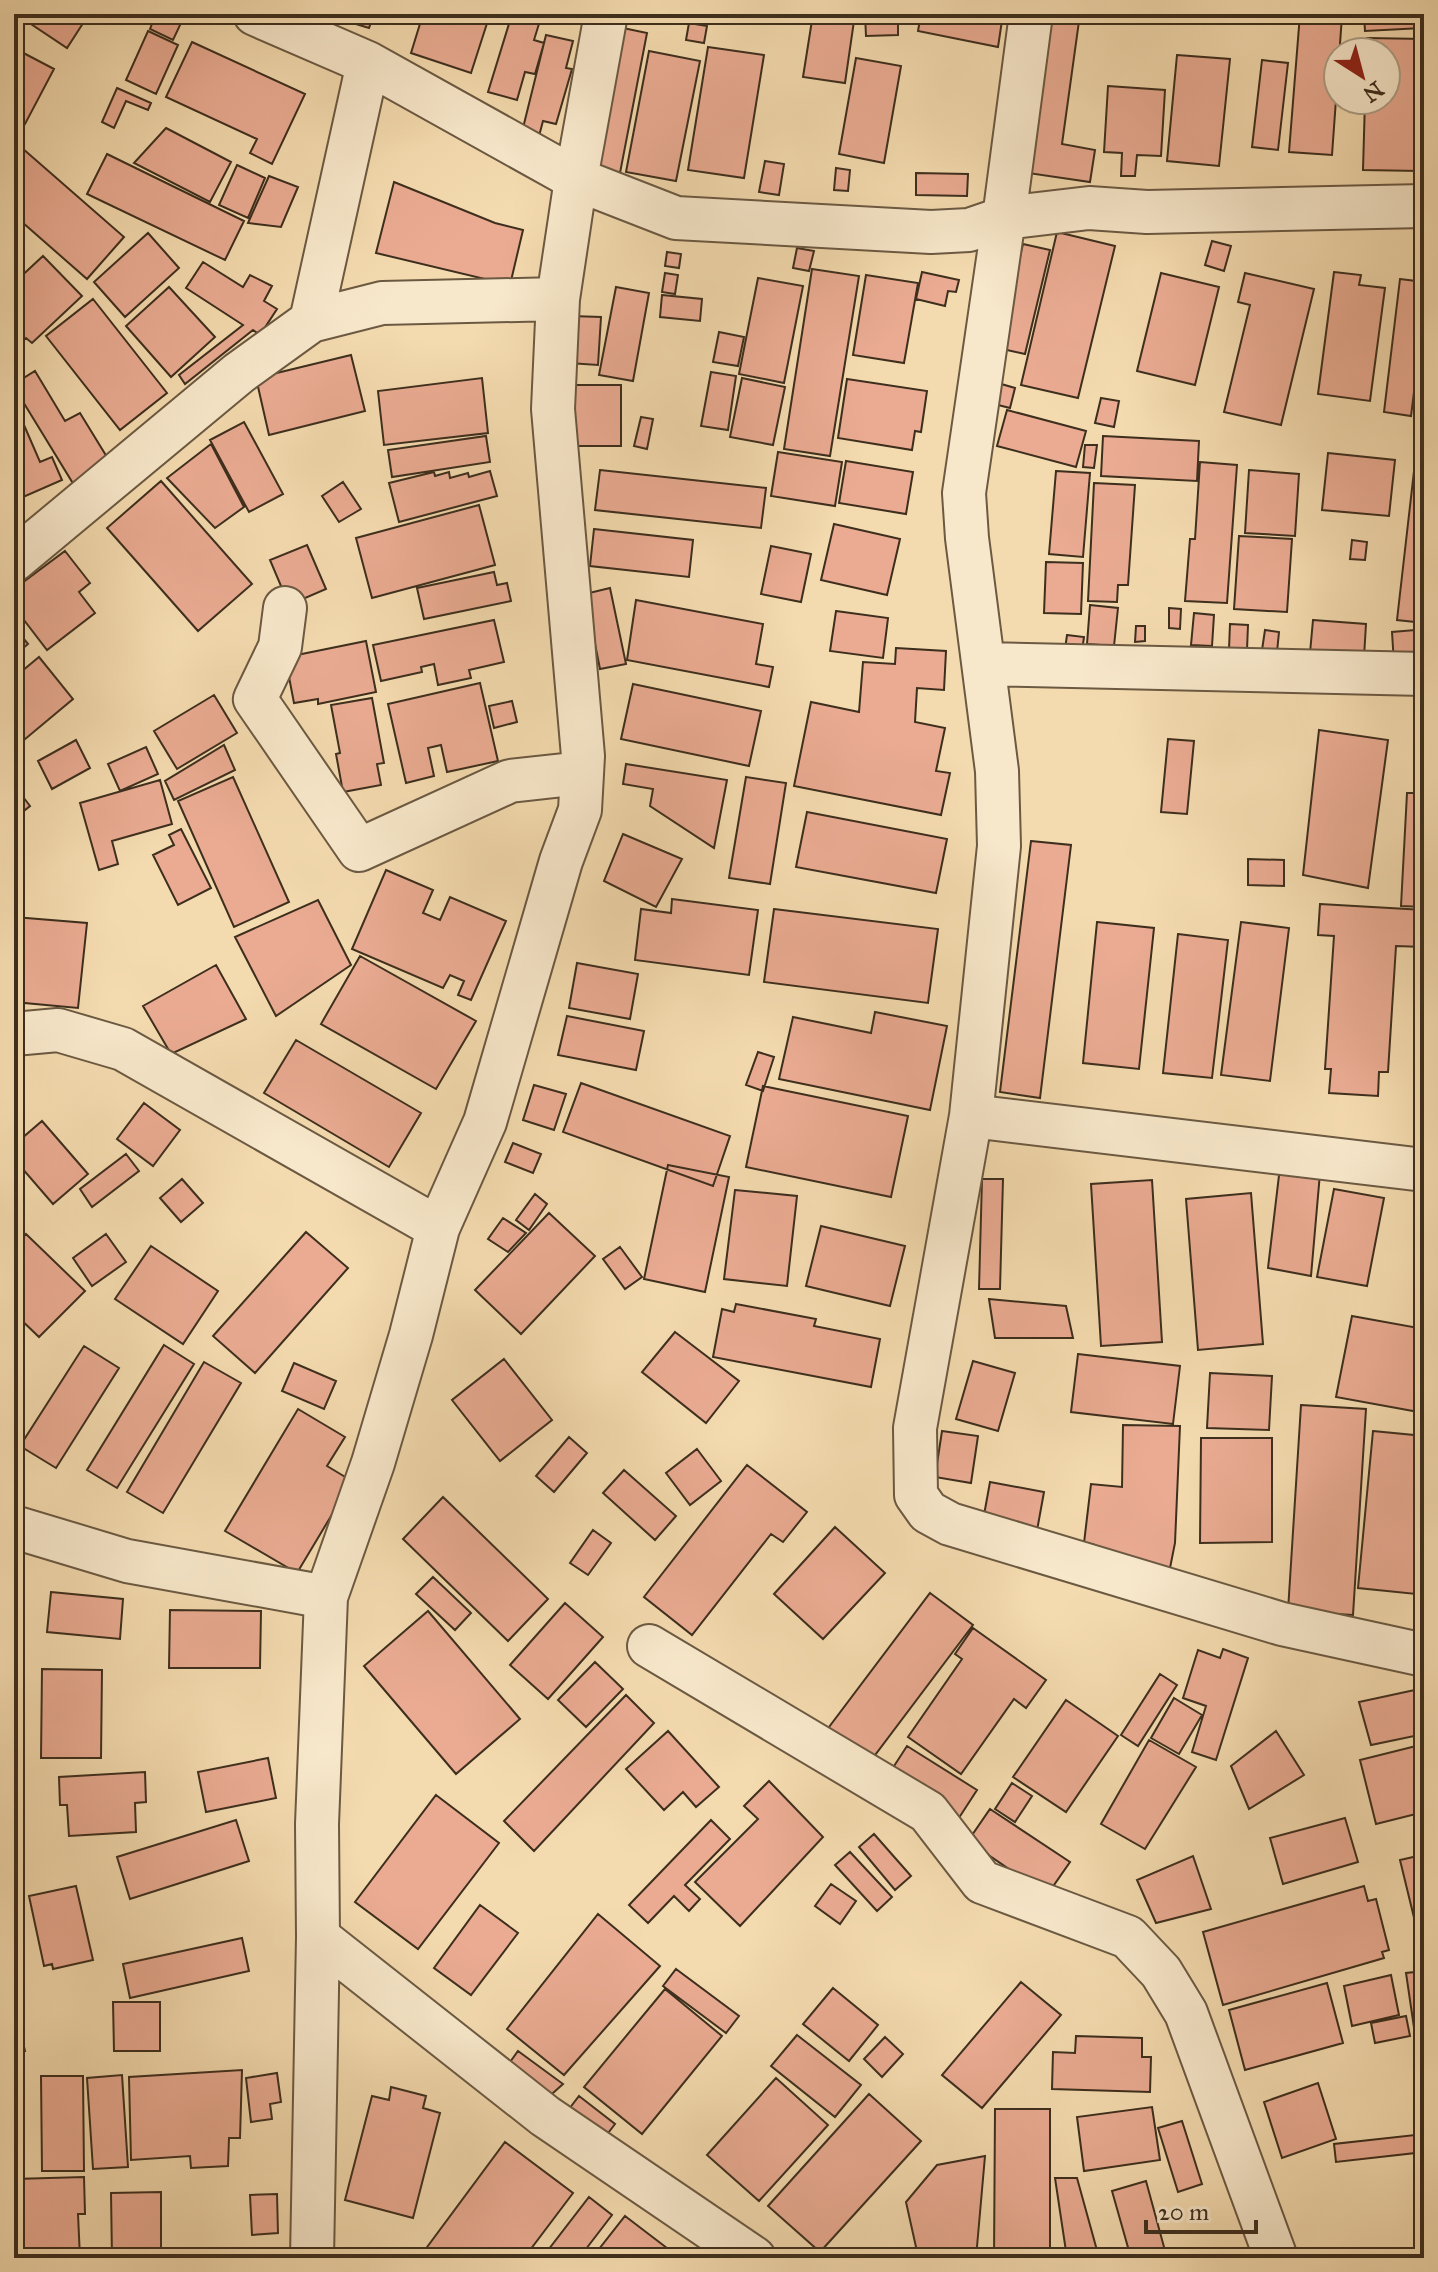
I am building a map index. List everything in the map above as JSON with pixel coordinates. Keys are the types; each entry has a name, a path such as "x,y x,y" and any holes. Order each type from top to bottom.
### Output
{"street":[{"path":"255,14 368,63 576,179 676,218 931,232 969,230 1004,218 1089,208 1147,212 1424,206"},
{"path":"312,2258 317,1824 326,1597 373,1463 411,1335 438,1228 485,1122 557,877 580,810 580,710 553,409 558,299 606,14"},
{"path":"1031,14 964,493 997,771 999,846 971,1116 915,1428 916,1495 928,1512 950,1524 1282,1624 1424,1655"},
{"path":"311,321 368,63"},
{"path":"14,560 239,373 311,321 382,303 558,299"},
{"path":"285,608 280,647 255,699 359,850 510,781 582,773"},
{"path":"984,664 1424,674"},
{"path":"14,1034 58,1030 123,1049 438,1228"},
{"path":"971,1116 1424,1170"},
{"path":"14,1527 127,1561 326,1597"},
{"path":"649,1646 928,1812 982,1882 1128,1937 1161,1972 1186,2013 1276,2258"},
{"path":"318,1937 545,2116 754,2258"}],"building":[{"path":"16,14 89,14 67,48"},
{"path":"156,14 181,23 173,40 150,29"},
{"path":"323,14 374,14 369,28"},
{"path":"423,14 490,14 471,73 411,53"},
{"path":"512,14 542,14 534,40 544,43 535,74 525,72 517,100 488,92"},
{"path":"813,14 855,14 845,83 803,77"},
{"path":"865,14 898,14 898,35 866,36"},
{"path":"921,14 1003,14 998,47 918,31"},
{"path":"1051,14 1080,14 1062,144 1095,150 1090,182 1028,173"},
{"path":"1300,14 1342,16 1341,36 1322,36 1322,116 1335,116 1332,155 1289,152"},
{"path":"1364,14 1421,14 1422,28 1365,31"},
{"path":"689,23 707,26 704,43 686,40"},
{"path":"623,28 647,33 620,173 596,168"},
{"path":"148,31 178,45 156,94 126,80"},
{"path":"546,35 573,41 566,68 572,69 556,124 543,121 539,136 522,132"},
{"path":"1402,39 1424,39 1420,171 1363,170 1365,116 1402,116"},
{"path":"192,42 305,94 272,164 250,153 257,139 166,97"},
{"path":"708,47 764,55 744,178 688,170"},
{"path":"14,48 54,69 25,124 14,118"},
{"path":"649,51 700,61 676,181 626,172"},
{"path":"1177,55 1230,59 1219,166 1167,161"},
{"path":"856,58 901,66 884,163 839,154"},
{"path":"1262,60 1288,63 1278,150 1252,147"},
{"path":"1108,86 1165,90 1161,156 1137,155 1135,176 1121,176 1122,153 1104,152"},
{"path":"117,88 151,103 148,110 126,101 114,128 102,122"},
{"path":"166,128 231,162 210,202 134,163"},
{"path":"14,141 124,237 87,279 14,215"},
{"path":"107,154 244,221 225,260 87,194"},
{"path":"765,161 784,164 779,195 759,192"},
{"path":"237,165 265,178 248,218 219,205"},
{"path":"836,168 850,170 848,191 834,190"},
{"path":"916,173 968,174 967,196 916,195"},
{"path":"269,176 298,187 281,227 248,223"},
{"path":"394,182 495,223 523,230 510,285 376,253"},
{"path":"1057,232 1115,246 1078,398 1021,385"},
{"path":"148,233 179,268 125,317 94,282"},
{"path":"1212,241 1231,246 1224,271 1205,265"},
{"path":"1023,244 1050,250 1025,354 998,348"},
{"path":"797,248 814,251 809,271 793,268"},
{"path":"667,252 681,254 679,268 665,266"},
{"path":"43,256 82,296 32,343 26,338 14,350 14,283"},
{"path":"203,262 243,287 250,275 272,286 264,301 277,309 260,335 253,330 185,384 179,375 243,325 186,288"},
{"path":"812,269 859,276 830,456 784,449"},
{"path":"922,272 959,280 956,292 948,291 945,306 916,299"},
{"path":"1334,272 1361,275 1359,285 1385,288 1370,401 1318,394"},
{"path":"665,273 678,275 675,294 662,292"},
{"path":"1161,273 1219,287 1195,385 1137,371"},
{"path":"1245,273 1314,289 1281,425 1224,412 1250,305 1238,302"},
{"path":"866,275 918,283 904,363 853,355"},
{"path":"758,278 803,286 784,383 739,374"},
{"path":"1400,279 1424,282 1424,312 1411,416 1384,412"},
{"path":"169,287 215,337 171,377 126,326"},
{"path":"616,287 649,293 633,381 599,375"},
{"path":"662,295 702,299 700,321 660,317"},
{"path":"93,299 167,393 120,430 46,336"},
{"path":"571,316 601,317 598,365 569,363"},
{"path":"719,332 744,337 738,366 713,362"},
{"path":"351,355 365,411 269,435 256,378"},
{"path":"35,371 65,421 80,413 110,462 74,485 14,387"},
{"path":"711,372 736,376 728,430 701,426"},
{"path":"482,378 488,433 384,445 378,391"},
{"path":"742,378 785,387 773,445 730,437"},
{"path":"847,379 927,391 921,432 915,431 912,450 838,438"},
{"path":"991,381 1015,388 1010,408 986,402"},
{"path":"574,385 621,385 621,446 573,446"},
{"path":"1101,398 1119,401 1114,427 1095,423"},
{"path":"14,402 40,462 52,457 62,480 14,501"},
{"path":"1007,410 1086,431 1076,467 997,446"},
{"path":"641,417 653,419 647,449 634,446"},
{"path":"244,422 283,494 249,512 210,440"},
{"path":"486,436 490,462 392,477 388,450"},
{"path":"1103,436 1199,441 1197,481 1101,476"},
{"path":"211,444 244,507 215,528 167,478"},
{"path":"1085,445 1097,445 1094,468 1083,467"},
{"path":"778,452 842,462 835,506 771,496"},
{"path":"1328,453 1395,460 1389,516 1322,510"},
{"path":"846,461 913,472 906,514 839,503"},
{"path":"1200,462 1237,465 1227,603 1185,601 1190,539 1195,539"},
{"path":"600,470 766,488 761,528 595,510"},
{"path":"1249,470 1299,474 1295,536 1245,533"},
{"path":"490,471 497,496 399,522 389,483 434,472 435,476 449,472 450,478"},
{"path":"1056,471 1090,473 1083,557 1049,554"},
{"path":"1414,471 1424,472 1424,623 1397,620"},
{"path":"161,481 252,584 198,631 107,528"},
{"path":"343,482 361,509 339,522 322,496"},
{"path":"1094,483 1135,485 1128,585 1118,585 1117,602 1088,601"},
{"path":"479,505 495,565 372,598 356,538"},
{"path":"834,524 900,539 887,595 821,580"},
{"path":"594,529 693,540 689,577 590,566"},
{"path":"1239,536 1292,539 1287,612 1234,609"},
{"path":"1352,540 1367,542 1365,560 1350,559"},
{"path":"307,545 326,589 289,605 270,560"},
{"path":"771,546 811,554 801,602 761,594"},
{"path":"65,551 90,583 79,592 95,613 47,650 14,607 14,589"},
{"path":"1046,562 1083,563 1081,614 1044,613"},
{"path":"494,572 497,585 507,583 511,601 424,619 417,588"},
{"path":"610,588 626,664 600,669 585,594"},
{"path":"636,600 763,624 756,664 773,667 769,687 627,660"},
{"path":"1090,605 1118,608 1114,646 1087,644"},
{"path":"1169,608 1181,609 1180,629 1169,628"},
{"path":"836,611 888,618 883,658 830,651"},
{"path":"1194,613 1214,615 1212,646 1191,645"},
{"path":"494,620 504,662 469,670 471,678 438,685 434,664 421,667 422,672 381,681 373,645"},
{"path":"1313,620 1366,624 1364,657 1310,653"},
{"path":"1230,624 1248,625 1247,650 1229,649"},
{"path":"1136,626 1145,626 1145,641 1135,642"},
{"path":"14,627 28,644 14,656"},
{"path":"1265,630 1279,632 1277,652 1262,650"},
{"path":"1415,630 1418,661 1394,664 1392,632"},
{"path":"1067,635 1084,637 1081,658 1064,656"},
{"path":"366,641 376,692 318,704 318,699 294,703 289,677 281,679 277,659"},
{"path":"896,648 946,651 944,690 917,688 915,722 945,728 936,771 950,773 941,815 794,786 811,702 859,712 863,662 895,664"},
{"path":"39,657 73,699 18,745 14,741 14,673 16,676"},
{"path":"480,683 498,761 447,772 441,745 428,748 434,776 406,783 388,704"},
{"path":"633,684 761,711 749,766 621,739"},
{"path":"214,695 237,733 177,769 154,731"},
{"path":"372,698 384,763 377,764 381,785 343,792 331,705"},
{"path":"512,701 517,722 494,728 489,706"},
{"path":"1319,730 1388,740 1368,888 1303,875"},
{"path":"1168,739 1194,741 1187,814 1161,812"},
{"path":"76,740 90,768 52,789 38,761"},
{"path":"224,745 235,770 174,800 165,781"},
{"path":"146,747 158,774 120,791 108,764"},
{"path":"626,764 727,780 714,848 650,806 653,789 623,784"},
{"path":"233,777 289,902 234,927 178,801"},
{"path":"746,777 786,783 770,884 729,878"},
{"path":"160,780 172,824 112,841 118,864 99,870 80,803"},
{"path":"14,785 30,806 14,819"},
{"path":"1407,793 1424,793 1424,907 1401,906"},
{"path":"807,812 947,839 936,893 796,867"},
{"path":"181,829 211,888 178,905 153,855 174,845 169,835"},
{"path":"623,834 682,859 656,907 604,881"},
{"path":"1031,841 1071,845 1040,1098 1000,1092"},
{"path":"1248,859 1284,860 1284,886 1248,885"},
{"path":"386,870 433,890 423,913 440,920 450,897 506,921 471,1000 458,995 464,981 450,975 443,988 352,949"},
{"path":"672,899 758,910 749,975 635,960 641,909 671,913"},
{"path":"318,900 351,965 276,1016 235,937"},
{"path":"1320,904 1424,910 1424,947 1396,946 1388,1072 1379,1072 1378,1096 1329,1093 1331,1069 1325,1069 1334,936 1318,935"},
{"path":"774,909 938,929 928,1003 764,982"},
{"path":"14,917 87,923 78,1008 14,1002"},
{"path":"1097,922 1154,928 1139,1069 1083,1063"},
{"path":"1241,922 1289,928 1270,1081 1221,1075"},
{"path":"1178,934 1228,940 1212,1078 1163,1073"},
{"path":"360,956 476,1021 436,1089 321,1024"},
{"path":"577,963 638,974 630,1019 569,1008"},
{"path":"216,965 246,1019 171,1054 143,1006"},
{"path":"875,1012 947,1026 930,1110 779,1079 793,1017 871,1033"},
{"path":"567,1016 644,1031 636,1070 558,1055"},
{"path":"296,1040 421,1113 389,1167 264,1093"},
{"path":"758,1052 774,1057 763,1091 746,1085"},
{"path":"581,1083 730,1136 713,1186 563,1132"},
{"path":"534,1085 566,1094 554,1130 523,1120"},
{"path":"763,1086 908,1116 891,1197 746,1167"},
{"path":"144,1103 180,1130 153,1166 117,1139"},
{"path":"42,1121 88,1174 53,1204 14,1159 14,1145"},
{"path":"513,1143 541,1154 533,1173 505,1162"},
{"path":"126,1154 139,1171 92,1207 80,1189"},
{"path":"668,1165 729,1177 705,1292 644,1279"},
{"path":"1280,1167 1320,1173 1311,1276 1268,1268"},
{"path":"182,1179 203,1203 181,1222 160,1198"},
{"path":"982,1179 1003,1179 1000,1289 979,1289"},
{"path":"1152,1180 1162,1342 1101,1346 1091,1184"},
{"path":"1334,1189 1384,1198 1367,1286 1317,1277"},
{"path":"735,1190 797,1196 787,1286 724,1279"},
{"path":"1251,1193 1263,1344 1198,1350 1186,1199"},
{"path":"535,1194 547,1204 529,1230 516,1220"},
{"path":"549,1213 595,1256 521,1334 475,1290"},
{"path":"503,1218 526,1233 508,1252 488,1239"},
{"path":"821,1226 905,1246 890,1306 806,1286"},
{"path":"306,1232 348,1268 255,1373 213,1336"},
{"path":"26,1234 85,1291 39,1337 14,1313 14,1247"},
{"path":"106,1234 126,1262 92,1286 73,1258"},
{"path":"151,1246 218,1291 183,1344 115,1299"},
{"path":"620,1247 642,1277 625,1289 603,1259"},
{"path":"989,1299 1066,1306 1073,1338 995,1338"},
{"path":"736,1304 816,1319 814,1326 880,1339 871,1387 713,1357 722,1309 734,1312"},
{"path":"1352,1316 1424,1329 1424,1413 1336,1397"},
{"path":"675,1332 739,1381 706,1423 642,1372"},
{"path":"164,1345 194,1364 117,1488 87,1470"},
{"path":"84,1346 119,1368 56,1468 20,1446"},
{"path":"1078,1354 1180,1366 1173,1424 1071,1412"},
{"path":"504,1359 552,1420 500,1461 452,1400"},
{"path":"973,1361 1015,1373 998,1431 956,1419"},
{"path":"204,1362 241,1383 163,1513 127,1492"},
{"path":"294,1363 336,1381 324,1409 282,1391"},
{"path":"1210,1373 1272,1376 1269,1430 1207,1428"},
{"path":"1301,1405 1366,1409 1353,1615 1288,1611"},
{"path":"298,1409 345,1437 327,1466 352,1481 297,1573 225,1531"},
{"path":"1123,1425 1180,1426 1175,1543 1168,1578 1089,1563 1093,1544 1084,1543 1091,1484 1122,1487"},
{"path":"942,1431 978,1436 971,1483 935,1477"},
{"path":"1373,1431 1424,1436 1424,1511 1416,1594 1358,1588"},
{"path":"569,1437 587,1453 554,1492 536,1476"},
{"path":"1201,1438 1272,1438 1272,1542 1200,1543"},
{"path":"697,1449 721,1481 690,1505 666,1473"},
{"path":"747,1465 807,1512 783,1542 771,1534 692,1635 644,1597"},
{"path":"624,1470 676,1516 655,1540 603,1493"},
{"path":"990,1482 1044,1492 1036,1536 982,1526"},
{"path":"443,1497 548,1599 508,1641 403,1539"},
{"path":"835,1527 885,1573 823,1639 774,1594"},
{"path":"593,1530 611,1543 588,1575 570,1563"},
{"path":"433,1577 471,1613 455,1630 416,1594"},
{"path":"51,1592 123,1599 120,1639 47,1632"},
{"path":"930,1593 973,1625 863,1771 820,1739"},
{"path":"565,1603 603,1637 548,1699 510,1665"},
{"path":"170,1610 261,1611 260,1668 169,1668"},
{"path":"428,1611 520,1719 456,1774 364,1666"},
{"path":"973,1628 1046,1680 1026,1708 1014,1699 961,1774 908,1737 962,1659 955,1654"},
{"path":"1223,1649 1248,1658 1216,1760 1192,1752 1206,1706 1183,1698 1198,1650 1220,1658"},
{"path":"595,1662 623,1689 586,1727 558,1700"},
{"path":"42,1669 102,1670 101,1758 41,1758"},
{"path":"1160,1674 1177,1685 1138,1746 1121,1735"},
{"path":"1424,1688 1424,1734 1371,1745 1359,1702"},
{"path":"626,1695 654,1723 534,1851 504,1821"},
{"path":"1174,1698 1202,1715 1179,1754 1151,1738"},
{"path":"1066,1700 1118,1736 1066,1812 1013,1777"},
{"path":"668,1731 719,1787 696,1807 683,1792 664,1810 626,1769"},
{"path":"1276,1731 1304,1775 1249,1809 1231,1766"},
{"path":"1149,1740 1196,1767 1145,1849 1101,1824"},
{"path":"1424,1744 1424,1812 1376,1824 1360,1760"},
{"path":"907,1746 977,1790 955,1824 885,1780"},
{"path":"268,1758 276,1798 206,1812 198,1772"},
{"path":"145,1772 146,1802 135,1803 136,1832 69,1836 67,1805 60,1805 59,1777"},
{"path":"769,1781 823,1837 740,1926 695,1882 758,1819 744,1806"},
{"path":"1012,1783 1032,1796 1015,1822 995,1809"},
{"path":"436,1795 499,1843 418,1949 355,1902"},
{"path":"990,1809 1070,1862 1047,1895 968,1841"},
{"path":"1345,1818 1358,1862 1283,1884 1270,1838"},
{"path":"236,1820 249,1861 130,1899 117,1857"},
{"path":"711,1820 730,1839 685,1885 700,1899 689,1911 674,1896 648,1923 629,1905"},
{"path":"874,1834 911,1876 895,1890 859,1847"},
{"path":"850,1852 892,1897 877,1911 835,1865"},
{"path":"1422,1855 1424,1928 1417,1930 1400,1860"},
{"path":"1193,1856 1211,1909 1156,1923 1137,1880"},
{"path":"831,1884 856,1901 840,1924 815,1906"},
{"path":"76,1886 93,1960 53,1969 52,1964 44,1966 29,1896"},
{"path":"1364,1886 1368,1901 1376,1899 1389,1950 1382,1952 1384,1958 1223,2005 1203,1932"},
{"path":"480,1905 518,1933 471,1995 434,1968"},
{"path":"598,1914 660,1966 564,2075 507,2029"},
{"path":"242,1938 249,1971 130,1998 123,1964"},
{"path":"676,1969 739,2016 726,2033 663,1986"},
{"path":"1424,1971 1424,2047 1417,2048 1406,1973"},
{"path":"1391,1975 1399,2015 1352,2026 1344,1986"},
{"path":"1021,1982 1061,2015 982,2108 942,2075"},
{"path":"1327,1983 1343,2043 1245,2070 1229,2010"},
{"path":"833,1988 878,2025 849,2061 803,2024"},
{"path":"665,1989 722,2036 642,2134 584,2087"},
{"path":"14,1995 21,2031 14,2032"},
{"path":"113,2002 160,2002 160,2051 114,2051"},
{"path":"1406,2016 1410,2036 1375,2043 1371,2023"},
{"path":"21,2034 25,2051 14,2054 14,2036"},
{"path":"797,2035 861,2085 835,2117 771,2066"},
{"path":"1076,2036 1142,2038 1142,2057 1151,2057 1150,2092 1052,2089 1053,2052 1075,2053"},
{"path":"885,2037 903,2054 882,2077 864,2059"},
{"path":"518,2051 563,2084 543,2102 505,2069"},
{"path":"242,2070 240,2138 229,2138 228,2166 191,2168 190,2156 131,2160 129,2077"},
{"path":"277,2073 281,2102 270,2104 272,2119 251,2122 246,2078"},
{"path":"122,2075 128,2167 93,2169 87,2078"},
{"path":"41,2076 83,2076 84,2171 42,2171"},
{"path":"776,2078 828,2125 759,2201 707,2155"},
{"path":"1318,2083 1336,2139 1282,2158 1264,2102"},
{"path":"391,2087 426,2096 423,2108 440,2113 413,2218 345,2200 372,2096 389,2100"},
{"path":"869,2094 921,2141 820,2252 768,2206"},
{"path":"579,2096 615,2124 602,2141 566,2113"},
{"path":"1152,2107 1160,2160 1084,2171 1077,2117"},
{"path":"995,2109 1050,2109 1050,2258 994,2258"},
{"path":"1182,2121 1202,2184 1178,2192 1158,2128"},
{"path":"1424,2134 1424,2152 1336,2162 1334,2144"},
{"path":"505,2142 573,2193 524,2258 419,2258"},
{"path":"985,2156 976,2258 918,2256 906,2202 937,2165"},
{"path":"84,2177 85,2214 78,2214 80,2258 14,2258 14,2179"},
{"path":"1055,2178 1077,2178 1098,2254 1090,2258 1067,2258"},
{"path":"1146,2181 1167,2258 1131,2258 1112,2191"},
{"path":"161,2192 161,2258 112,2258 111,2193"},
{"path":"277,2194 278,2233 252,2235 250,2195"},
{"path":"589,2197 612,2215 579,2258 542,2258"},
{"path":"625,2216 680,2258 592,2258"}]}
